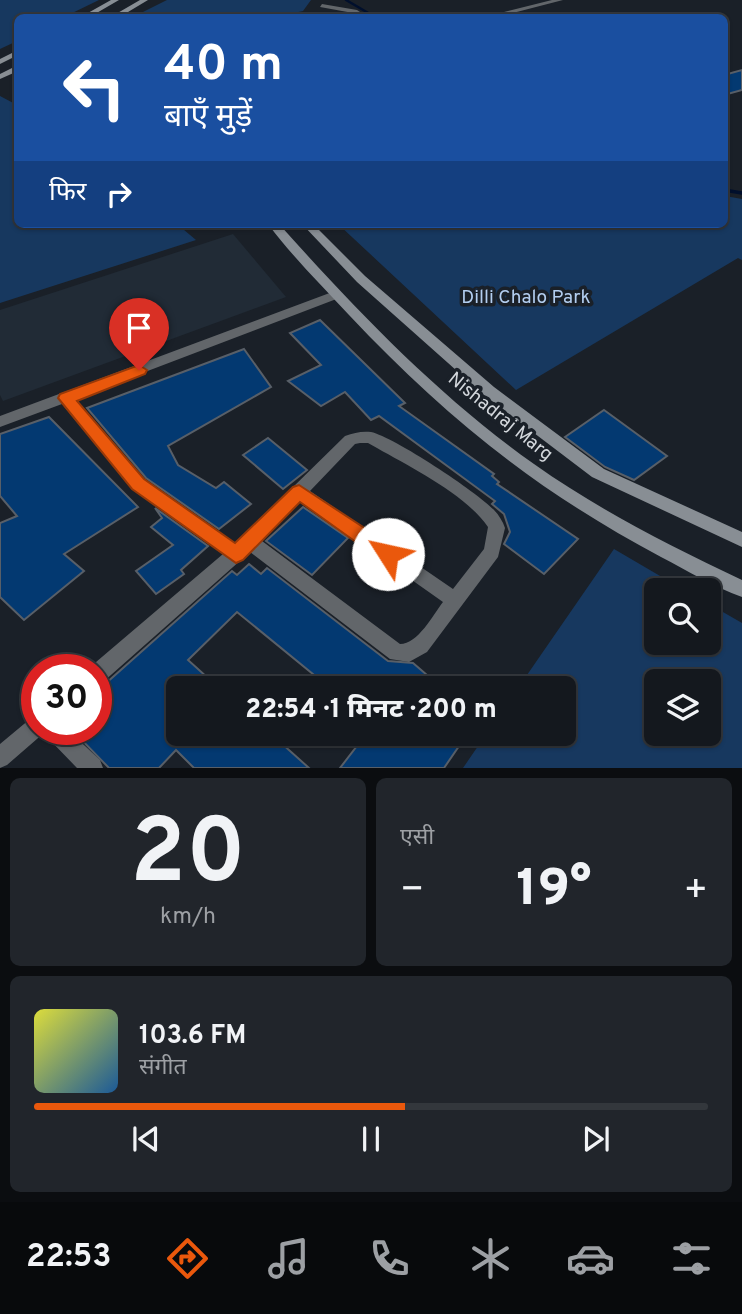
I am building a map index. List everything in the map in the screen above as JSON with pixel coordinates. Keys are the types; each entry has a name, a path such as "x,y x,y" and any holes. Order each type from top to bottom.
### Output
{"main road":[{"path":"90,14 116,0"},
{"path":"119,14 145,0"},
{"name":"Nishadraj Marg","path":"276,228 335,295 456,412 567,494 648,542 742,589"},
{"name":"Nishadraj Marg","path":"311,228 361,279 489,391 598,473 742,540"}],"street":[{"path":"500,14 560,0"},
{"path":"319,3 360,14"},
{"path":"0,422 335,295"},
{"path":"66,398 138,484 236,554"},
{"path":"112,660 250,542 350,440 360,437 389,446 432,473 487,514 496,525 497,536 492,552 419,646 409,653 397,653 250,542"},
{"path":"299,492 455,600"},
{"path":"0,758 21,740"},
{"path":"69,745 92,768"}],"shaded area":[{"path":"233,234 286,297 3,401 0,395 0,310"}],"green space":[{"path":"0,0 99,0 70,14 14,14 14,42 0,49"},
{"path":"167,0 311,0 303,11 290,14 139,14"},
{"path":"0,96 14,103 14,228 182,228 196,240 0,303"},
{"name":"Dilli Chalo Park","path":"728,197 742,199 742,260 738,258 516,390 342,228 728,228"},
{"path":"614,549 664,578 644,578 644,655 721,655 721,611 742,623 742,768 463,768 478,746 576,746 576,676 526,676"}],"building":[{"path":"742,70 742,90 728,94 728,74"},
{"path":"320,320 405,403 399,406 494,474 492,476 499,482 497,484 578,539 544,574 504,544 510,532 504,514 492,504 495,501 379,416 371,420 345,392 321,406 288,381 321,365 290,333"},
{"path":"244,349 271,387 168,446 178,465 216,488 224,482 251,504 219,529 146,478 87,408"},
{"path":"604,410 667,456 634,480 605,467 565,437"},
{"path":"49,417 138,507 64,554 84,571 24,620 0,597 0,523 17,516 0,496 0,434"},
{"path":"268,438 307,470 283,489 243,455"},
{"path":"303,507 348,538 312,575 266,541"},
{"path":"155,508 208,546 181,570 184,574 156,594 136,571 173,545 151,527 162,518"},
{"path":"249,564 261,574 267,568 388,661 413,663 428,676 315,676 237,612 188,660 206,676 166,676 166,746 284,746 309,768 194,768 176,750 159,768 109,768 87,745 112,745 112,678 232,571 237,575"},
{"path":"357,746 459,746 444,768 340,768"}],"waterway":[{"path":"346,0 370,14"},
{"path":"728,191 742,193"}],"route":[{"path":"139,370 66,398 138,484 163,503 236,554 299,492 388,554"}]}
